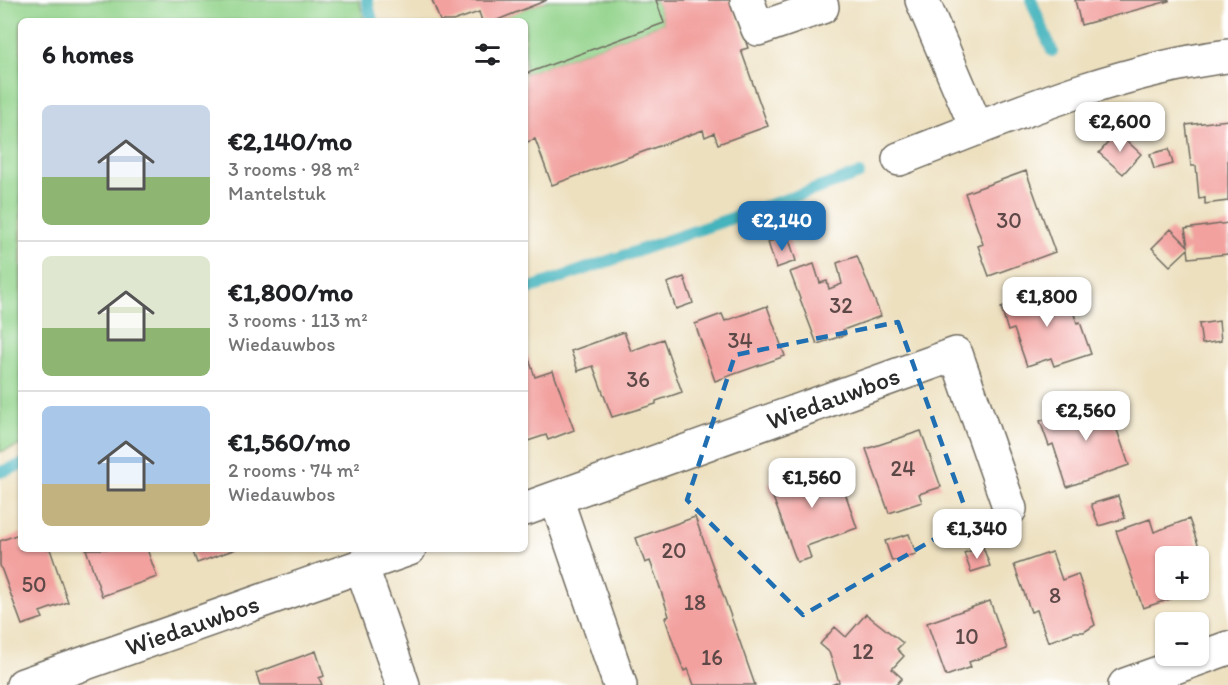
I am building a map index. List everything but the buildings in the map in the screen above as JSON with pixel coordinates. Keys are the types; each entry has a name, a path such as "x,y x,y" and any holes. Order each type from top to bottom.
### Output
{"street":[{"path":"747,0 758,29 822,7 819,0"},
{"path":"922,0 977,129"},
{"path":"899,159 1120,78 1187,61 1228,56"},
{"name":"Wiedauwbos","path":"528,508 956,354 1010,509"},
{"path":"556,498 620,685"},
{"name":"Wiedauwbos","path":"23,685 400,552"},
{"path":"362,565 403,685"},
{"path":"1125,685 1228,648"}],"highlighted area":[{"path":"898,322 969,519 803,615 687,500 735,355"}],"green space":[{"path":"0,0 359,0 363,18 18,18 18,446 0,452"},
{"path":"548,0 656,0 664,23 528,73 528,18 499,18"}],"waterway":[{"path":"367,0 371,18"},
{"path":"1031,0 1052,51"},
{"path":"528,289 859,174"},
{"path":"0,472 18,466"}]}
